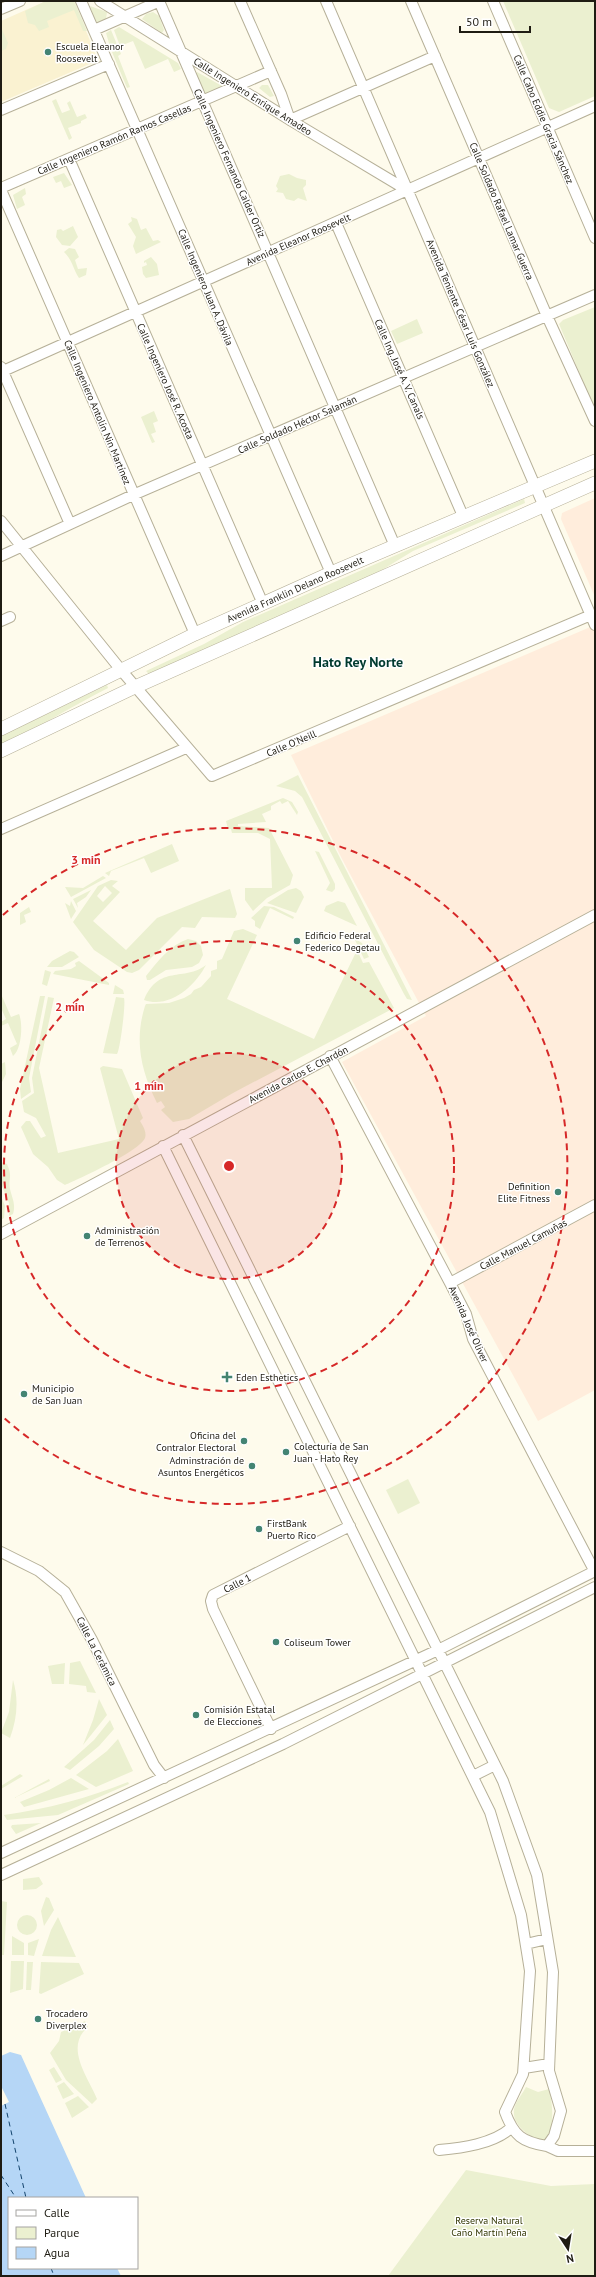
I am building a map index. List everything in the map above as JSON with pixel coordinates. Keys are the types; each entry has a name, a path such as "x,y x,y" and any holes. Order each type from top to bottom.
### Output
{"main road":[{"name":"Avenida Franklin Delano Roosevelt","path":"1,729 195,634 331,573 595,461"},
{"path":"1,751 135,687 595,483"}],"street":[{"path":"1,9 20,1"},
{"name":"Calle Ingeniero Juan A. Dávila","path":"81,1 331,573"},
{"name":"Calle Ingeniero Enrique Amadeo","path":"100,1 239,86 290,120 408,190"},
{"path":"94,30 159,1"},
{"name":"Calle Ingeniero Fernando Calder Ortiz","path":"159,1 269,252 395,546"},
{"path":"240,1 271,71 290,120 435,56"},
{"name":"Avenida Teniente César Luis González","path":"326,1 545,505 595,625"},
{"name":"Calle Soldado Rafael Lamar Guerra","path":"411,1 547,316 595,421"},
{"name":"Calle Cabo Eddie Gracia Sánchez","path":"493,1 595,238"},
{"path":"1,110 109,64"},
{"name":"Calle Ingeniero Ramón Ramos Casellas","path":"1,189 271,71"},
{"name":"Avenida Eleanor Roosevelt","path":"2,370 204,282 595,106"},
{"name":"Calle Ingeniero José R. Acosta","path":"69,159 263,604"},
{"name":"Calle Ingeniero Antolín Nin Martínez","path":"1,189 133,495 195,634"},
{"name":"Calle Ing. José A. V. Canals","path":"336,223 463,516"},
{"name":"Calle Soldado Héctor Salamán","path":"1,556 133,495 595,295"},
{"path":"2,370 70,524"},
{"name":"Calle O'Neill","path":"1,521 121,670 208,774 216,775 590,615"},
{"path":"1,829 186,748"},
{"name":"Avenida Carlos E. Chardón","path":"1,1234 595,915"},
{"name":"Avenida José Oliver","path":"330,1056 466,1314 473,1339 595,1571"},
{"path":"184,1136 503,1781 537,1875 552,1972 549,2071 561,2111 554,2136 547,2146"},
{"path":"163,1146 490,1812 521,1915 530,1971 523,2074 505,2112 511,2128 523,2139 558,2151 595,2151"},
{"name":"Calle Manuel Camuñas","path":"450,1283 595,1205"},
{"name":"Calle 1","path":"271,1729 213,1609 211,1601 213,1595 350,1526"},
{"name":"Calle La Cerámica","path":"1,1552 44,1574 58,1585 70,1598 154,1765 164,1778"},
{"path":"1,1853 271,1729 438,1650 595,1571"},
{"path":"1,1875 181,1790 284,1744 595,1587"},
{"path":"473,1776 495,1765"},
{"path":"526,1944 547,1939"},
{"path":"524,2068 549,2064"},
{"path":"439,2150 475,2144 504,2134 511,2128"}],"shaded area":[{"name":"Escuela Eleanor Roosevelt","path":"46,1 74,1 97,58 92,63 1,102 1,21"},
{"path":"595,498 595,597 561,519 562,513"},
{"path":"595,625 595,1390 538,1421 342,1062 426,1016 342,859 291,755"}],"green space":[{"path":"46,1 74,1 87,31 83,31 74,10 47,21 49,27 39,31 35,25 28,23 25,11"},
{"path":"503,1 595,1 595,96 559,112 549,108"},
{"path":"90,6 107,12 106,19 98,22 95,21"},
{"path":"153,12 159,16 164,30 162,33 142,19 146,14"},
{"path":"1,27 8,43 6,49 1,51"},
{"path":"119,27 178,63 181,69 174,72 168,59 145,69 133,41 120,46 114,30"},
{"path":"111,30 118,47 111,50 106,33"},
{"path":"119,49 121,54 118,56 130,87 127,88 112,52"},
{"path":"197,72 224,87 206,94 204,93 196,73"},
{"path":"262,85 268,85 274,96 270,97 259,88"},
{"path":"56,99 62,113 70,110 67,103 70,101 77,117 85,114 87,118 81,121 81,123 68,128 72,138 69,140 52,101"},
{"path":"64,173 72,185 64,188 61,181 56,183 53,177"},
{"path":"289,174 306,180 306,185 303,188 307,201 298,198 294,201 286,199 283,193 276,192 278,189 276,186 280,176"},
{"path":"25,188 26,194 22,197 25,205 17,209 13,195"},
{"path":"131,217 137,219 141,230 146,228 153,241 158,240 161,242 136,254 133,246 136,237 128,224 132,221"},
{"path":"73,226 78,237 70,246 62,245 56,237 57,230 61,229 63,231"},
{"path":"69,248 75,249 79,257 75,260 78,269 87,268 86,275 79,278 64,252"},
{"path":"151,257 157,264 159,275 146,278 143,274 142,267 147,265 144,261"},
{"path":"595,307 595,410 559,324 563,320"},
{"path":"417,319 423,333 397,344 391,331"},
{"path":"154,411 158,421 153,423 156,432 151,434 155,442 152,443 141,417"},
{"path":"524,499 525,503 413,551 377,573 149,674 146,671 204,644 243,622"},
{"path":"107,685 108,688 1,746 1,736"},
{"path":"298,775 412,1000 407,999 404,994 302,797 295,791 276,786"},
{"path":"283,798 292,802 298,812 297,815 288,801 282,804 280,801 271,806 271,810 262,814 266,822 238,824 238,826 269,828 293,875 290,885 267,898 253,911 245,900 245,888 272,888 270,839 258,833 232,833 231,829 228,829 226,821"},
{"path":"172,844 179,861 151,873 144,858 111,871 109,876 105,873"},
{"path":"315,851 319,852 335,884 335,889 332,892 326,890 330,883"},
{"path":"103,876 106,878 71,897 65,887 83,888"},
{"path":"111,880 118,881 112,886 120,892 93,921 126,950 157,918 230,889 237,914 235,918 202,917 195,928 182,927 139,970 132,973 127,972 94,950 73,922 98,886","holes":["105,886 112,893 103,902 97,896"]},
{"path":"296,888 301,891 304,897 296,913 267,903 288,890"},
{"path":"91,890 86,897 77,903 78,908 73,899"},
{"path":"71,901 76,911 71,919 65,903 70,906"},
{"path":"338,901 345,903 357,926 324,911 326,906"},
{"path":"264,906 274,907 294,917 293,919 270,908 260,929 255,926 255,921 251,918"},
{"path":"29,907 31,912 24,915 26,922 20,925 20,913"},
{"path":"243,929 257,935 227,999 314,1039 357,950 363,963 369,962 394,1008 233,1093 189,1119 173,1122 161,1110 165,1107 161,1101 157,1103 151,1091 143,1067 140,1031 145,1006 146,1004 169,1003 184,998 191,994 194,990 201,987 211,976 211,971 217,969 217,961 222,959 234,931"},
{"path":"345,933 362,943 369,957 364,959 355,940 341,934"},
{"path":"188,939 196,941 201,946 203,955 199,963 192,967 166,970 150,980 147,980 146,976 164,954 175,945"},
{"path":"70,951 74,952 79,957 62,967 47,967 52,961"},
{"path":"79,961 109,983 109,985 53,974 55,971 71,969 76,966 75,963"},
{"path":"206,965 195,981 181,994 163,1001 154,1002 144,1000 150,989 164,978 172,975 189,973"},
{"path":"45,970 51,972 47,986 42,984"},
{"path":"115,985 123,990 124,994 113,994"},
{"path":"1,994 11,1017 19,1014 21,1023 20,1042 16,1053 13,1056 10,1048 17,1044 8,1023 1,1026 1,1022 6,1019 1,1008"},
{"path":"40,996 45,996 29,1078 31,1092 21,1099 20,1089"},
{"path":"48,997 54,998 39,1068 58,1153 119,1139 100,1068 103,1066 122,1069 143,1118 140,1121 145,1134 145,1138 141,1144 132,1150 108,1164 65,1185 57,1180 48,1167 33,1154 21,1127 26,1121 30,1121 41,1138 46,1136 36,1118 24,1112 22,1101 34,1093 32,1078"},
{"path":"116,997 124,998 120,1045 117,1054 103,1053"},
{"path":"5,1062 6,1074 1,1084 1,1064"},
{"path":"1,1162 7,1164 10,1172 10,1189 14,1207 13,1214 9,1216 9,1203 1,1184"},
{"path":"1,1196 5,1206 4,1218 1,1220"},
{"path":"408,1479 420,1503 398,1514 386,1490"},
{"path":"80,1661 96,1693 87,1692 86,1686 69,1684 70,1663"},
{"path":"65,1663 64,1684 52,1684 48,1666"},
{"path":"13,1680 17,1702 14,1724 10,1738 1,1733 9,1712"},
{"path":"99,1699 107,1715 83,1745 93,1720"},
{"path":"110,1720 114,1729 99,1746 70,1770 64,1767 94,1740"},
{"path":"118,1739 133,1771 96,1787 76,1775 107,1751"},
{"path":"20,1774 23,1776 1,1789 1,1786"},
{"path":"71,1778 89,1789 24,1807 20,1802 49,1790"},
{"path":"49,1779 50,1781 14,1798"},
{"path":"128,1782 129,1784 58,1815 7,1820 4,1815 36,1810 67,1802"},
{"path":"41,1823 16,1834 11,1827 12,1825"},
{"path":"39,1877 43,1884 36,1889 23,1890 23,1879"},
{"path":"46,1897 49,1898 54,1910 44,1926 41,1911"},
{"path":"1,1901 7,1902 4,1955 1,1955"},
{"path":"23,1915 31,1915 37,1921 37,1929 31,1935 23,1935 17,1929 17,1921"},
{"path":"58,1917 76,1957 42,1956 51,1930"},
{"path":"12,1936 24,1943 24,1955 12,1955"},
{"path":"39,1939 34,1956 28,1955 28,1943"},
{"path":"11,1961 24,1961 23,1989 10,1993"},
{"path":"27,1962 33,1962 31,1990 26,1990"},
{"path":"41,1962 79,1963 84,1974 41,1994 39,1993"},
{"path":"85,2021 88,2027 81,2035 78,2044 78,2053 84,2072 97,2099 92,2104 66,2080 50,2053 59,2041 61,2032"},
{"path":"54,2067 62,2080 56,2083 49,2070"},
{"path":"64,2082 74,2094 63,2099 57,2086"},
{"path":"526,2087 538,2092 549,2089 552,2114 548,2139 536,2138 529,2135 518,2125 515,2119 515,2106"},
{"path":"78,2096 89,2107 72,2118 65,2103"},
{"name":"Reserva Natural Caño Martín Peña","path":"466,2170 551,2186 595,2184 595,2276 388,2276"}],"water":[{"path":"10,2052 21,2055 86,2197 8,2197 8,2269 118,2269 121,2276 1,2276 1,2056"}],"pier":[{"path":"1,2086 9,2102 1,2106"}],"ferry route":[{"path":"5,2104 26,2197"},
{"path":"1,2175 15,2197"},
{"path":"51,2269 54,2276"}],"place":[{"name":"Escuela Eleanor Roosevelt","path":"48,52"},
{"name":"Edificio Federal Federico Degetau","path":"297,941"},
{"name":"Definition Elite Fitness","path":"558,1192"},
{"name":"Administración de Terrenos","path":"87,1236"},
{"name":"Eden Esthetics","path":"227,1377"},
{"name":"Municipio de San Juan","path":"24,1394"},
{"name":"Oficina del Contralor Electoral","path":"244,1441"},
{"name":"Colecturía de San Juan - Hato Rey","path":"286,1452"},
{"name":"Adminstración de Asuntos Energéticos","path":"252,1466"},
{"name":"FirstBank Puerto Rico","path":"259,1529"},
{"name":"Coliseum Tower","path":"276,1642"},
{"name":"Comisión Estatal de Elecciones","path":"196,1715"},
{"name":"Trocadero Diverplex","path":"38,2019"}],"district":[{"name":"Hato Rey Norte","path":"358,662"}]}
